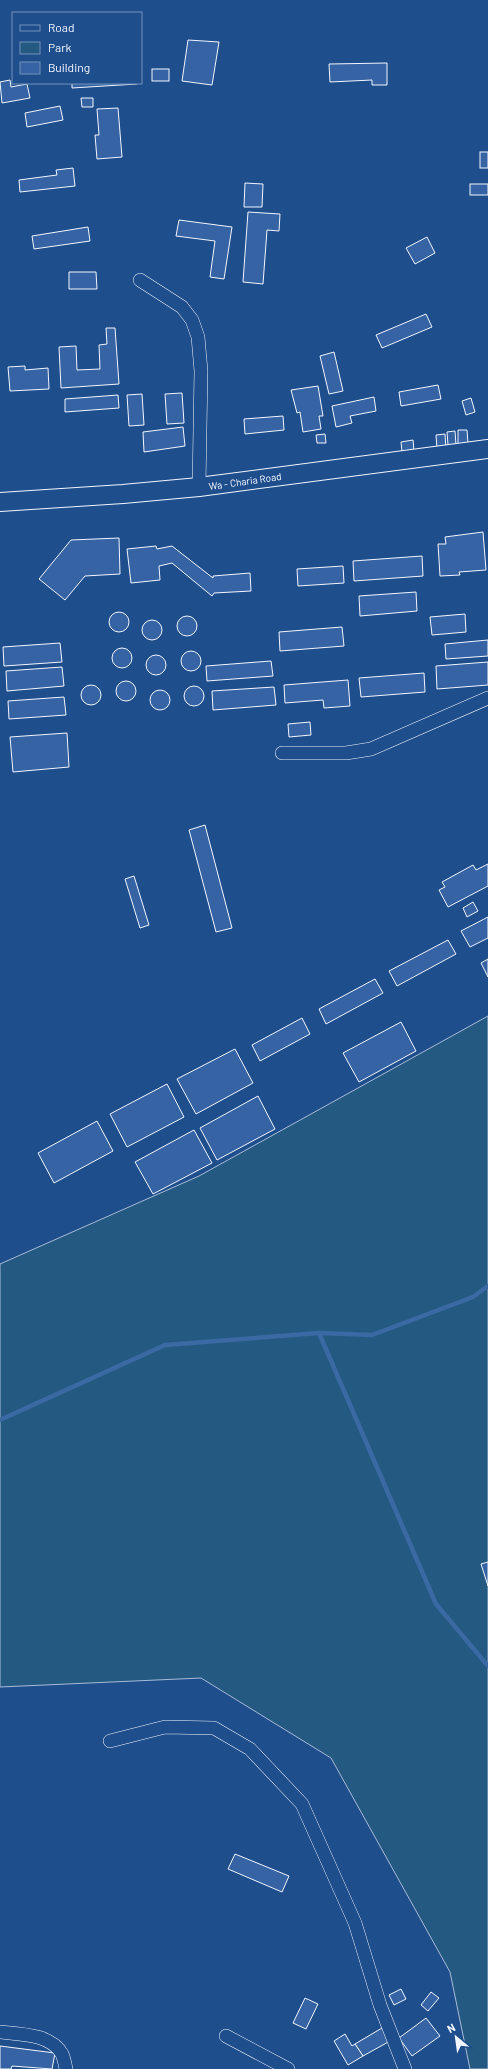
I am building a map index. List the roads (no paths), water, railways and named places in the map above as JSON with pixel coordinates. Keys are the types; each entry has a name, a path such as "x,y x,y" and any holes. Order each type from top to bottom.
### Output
{"street":[{"path":"140,280 182,307 192,320 198,337 200,371 199,487"},
{"name":"Wa - Charia Road","path":"0,502 124,494 199,487 488,449"},
{"path":"282,753 346,753 371,749 488,698"},
{"path":"110,1741 165,1727 214,1728 250,1749 302,1804 355,1923 380,2005 405,2069"},
{"path":"0,2032 22,2034 48,2040 62,2053 66,2069"},
{"path":"226,2036 288,2069"}],"waterway":[{"path":"0,1420 165,1345 319,1333 372,1335 473,1297 488,1286"},
{"path":"319,1333 436,1604 488,1666"}]}
